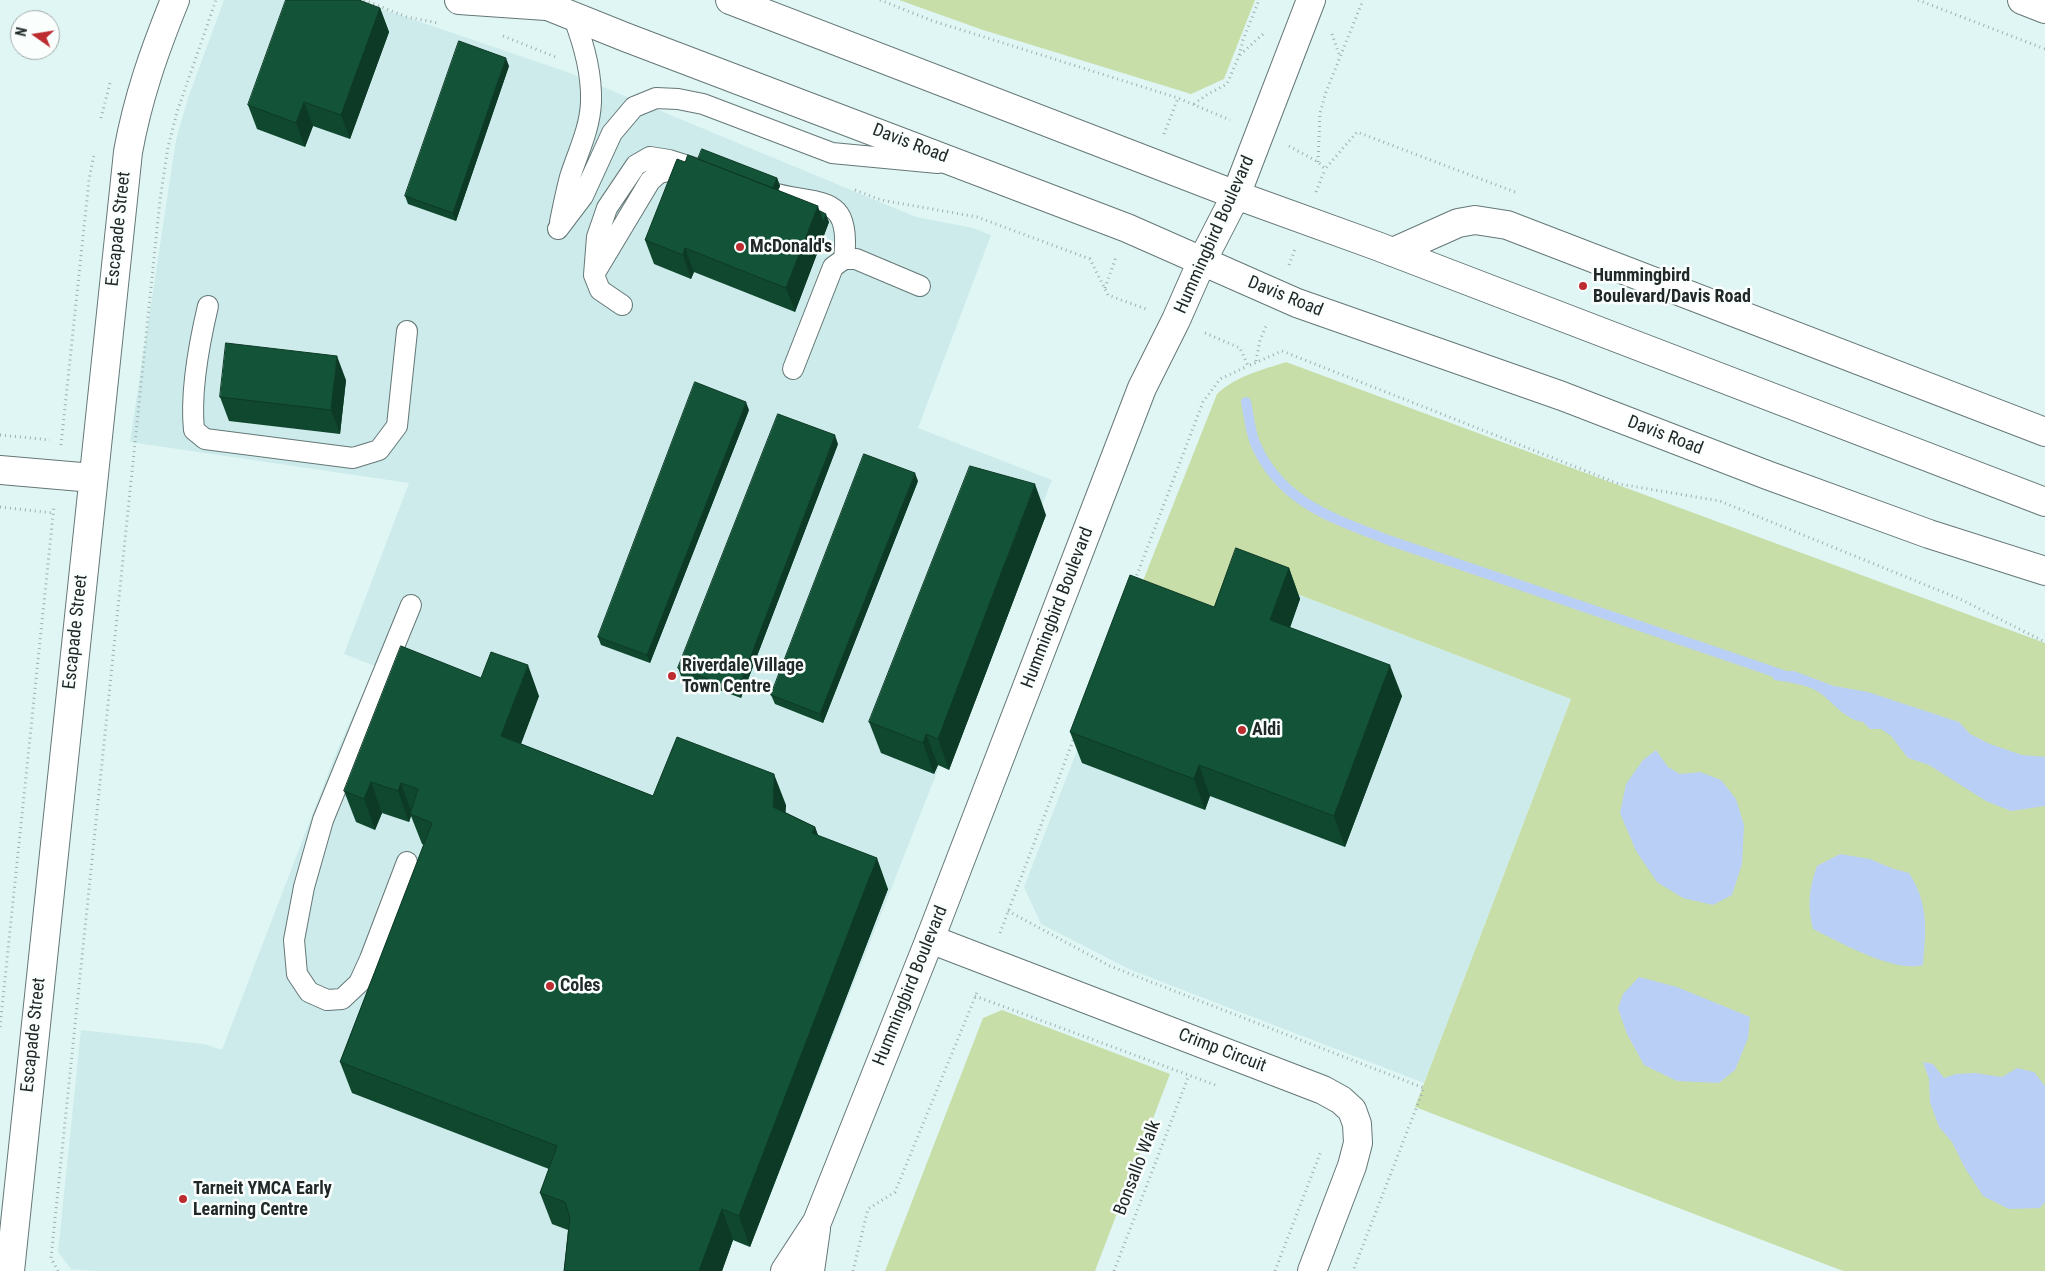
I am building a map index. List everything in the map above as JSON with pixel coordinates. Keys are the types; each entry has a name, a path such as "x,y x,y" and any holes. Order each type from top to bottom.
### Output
{"street":[{"name":"Escapade Street","path":"10,1271 92,478 128,152 144,79 174,0"},
{"name":"Davis Road","path":"459,0 539,3 1127,228 1278,296 1562,396 1767,475 1929,534 2045,571"},
{"path":"730,0 1236,195 1392,252 2045,502"},
{"name":"Hummingbird Boulevard","path":"785,1271 817,1222 930,939 1142,388 1176,320 1202,261 1236,195 1311,0"},
{"path":"2022,0 2045,9"},
{"path":"1392,252 1458,223 1475,220 1507,225 2045,432"},
{"path":"0,470 92,478"},
{"name":"Crimp Circuit","path":"930,939 1323,1090 1341,1100 1352,1110 1357,1124 1358,1143 1352,1166 1312,1271"},
{"name":"Hummingbird Boulevard","path":"810,1271 817,1222"}],"lane":[{"path":"573,16 588,60 591,103 586,131 570,178 558,229 583,196 612,133 634,107 656,98 678,98 703,104 832,153 968,166"},
{"path":"622,305 600,290 594,275 597,237 607,208 636,166 650,157 669,160 720,176"},
{"path":"756,188 783,196 811,200 835,209 844,220 846,244 844,259"},
{"path":"793,369 833,267 844,259 856,260 920,286"},
{"path":"208,306 202,332 192,412 194,430 205,438 353,458 378,450 397,426 407,331"},
{"path":"407,862 370,958 358,983 342,998 327,1000 309,992 297,974 294,940 304,887 323,820 411,605"}],"path":[{"path":"58,1271 51,1258 160,200 168,147 177,112 216,0"},
{"path":"1194,104 1227,84 1259,0"},
{"path":"1318,162 1320,112 1326,92 1363,0"},
{"path":"1918,0 2045,49"},
{"path":"1132,587 1202,402 1220,379 1248,366"},
{"path":"0,435 61,441"},
{"path":"0,507 53,513"},
{"path":"853,1271 868,1208 895,1192 989,961 1075,735"},
{"path":"975,996 1224,1088"},
{"name":"Bonsallo Walk","path":"1114,1271 1189,1075"},
{"path":"1275,1271 1323,1146"}],"shaded area":[{"name":"Riverdale Village Town Centre","path":"224,0 356,0 567,72 916,217 973,228 991,235 918,428 1052,480 750,1247 733,1241 722,1271 97,1271 71,1269 58,1252 81,1030 204,1044 222,1050 334,758 375,666 344,654 409,483 130,442 176,140 188,98"},
{"path":"1245,574 1571,699 1424,1083 1131,970 1041,924 1024,887 1137,596"}],"green space":[{"path":"899,0 1255,0 1224,79 1191,94 983,30"},
{"path":"1286,362 2045,643 2045,1271 1843,1271 1415,1107 1571,699 1245,574 1224,629 1137,596 1217,394 1241,378"},
{"path":"1002,1010 1170,1074 1095,1271 885,1271 983,1018"}],"water":[{"path":"1782,671 1794,671 1834,686 1868,692 1959,722 1970,734 1990,744 2022,755 2045,757 2045,806 2011,811 1986,801 1929,765 1908,758 1891,736 1881,729 1870,729 1863,722 1844,714 1817,691 1801,685 1774,680 1772,675"},
{"path":"1656,750 1668,767 1680,774 1700,772 1721,780 1736,799 1744,825 1742,864 1732,895 1713,905 1683,898 1657,882 1636,851 1620,813 1626,784 1643,760"},
{"path":"1840,854 1870,859 1909,873 1920,896 1925,918 1923,965 1897,965 1882,961 1813,929 1810,897 1817,866"},
{"path":"1639,977 1677,987 1750,1017 1748,1038 1735,1070 1719,1083 1677,1081 1644,1065 1627,1034 1618,1008 1623,994"},
{"path":"1923,1062 1933,1064 1944,1078 1956,1074 1975,1073 2002,1077 2017,1068 2034,1072 2045,1086 2045,1202 2040,1208 2009,1209 1983,1196 1965,1168 1952,1142 1939,1127 1930,1102 1929,1079"}],"building":[{"path":"286,0 359,0 380,8 341,115 304,102 296,123 248,105"},
{"path":"459,41 506,58 453,213 405,196"},
{"path":"702,149 777,178 773,188 698,159"},
{"name":"McDonald's","path":"688,155 818,206 786,288 685,248 683,255 645,240 677,159 685,162"},
{"path":"820,211 826,214 823,222"},
{"path":"226,343 337,356 331,410 220,397"},
{"path":"695,382 746,402 647,655 598,637"},
{"path":"778,414 835,435 738,690 678,668"},
{"path":"864,454 915,473 820,714 771,695"},
{"path":"970,466 1035,484 938,739 926,734 923,743 869,722"},
{"name":"Aldi","path":"1236,548 1289,568 1270,620 1390,665 1334,816 1199,765 1194,779 1070,732 1130,575 1214,607"},
{"path":"401,646 481,678 491,652 528,665 501,736 653,796 677,737 774,774 773,807 815,827 812,833 877,858 739,1216 722,1209 699,1271 564,1271 570,1218 565,1202 540,1193 557,1146 340,1062 432,823 410,814 418,789 401,783 398,791 371,782 364,799 344,791"}],"waterway":[{"path":"1246,402 1253,438 1266,464 1279,481 1312,507 1350,525 1391,541 1789,677"}],"place":[{"name":"McDonald's","path":"740,247"},
{"name":"Hummingbird Boulevard/Davis Road","path":"1583,286"},
{"name":"Riverdale Village Town Centre","path":"672,676"},
{"name":"Aldi","path":"1242,730"},
{"name":"Coles","path":"550,986"},
{"name":"Tarneit YMCA Early Learning Centre","path":"183,1199"}]}
